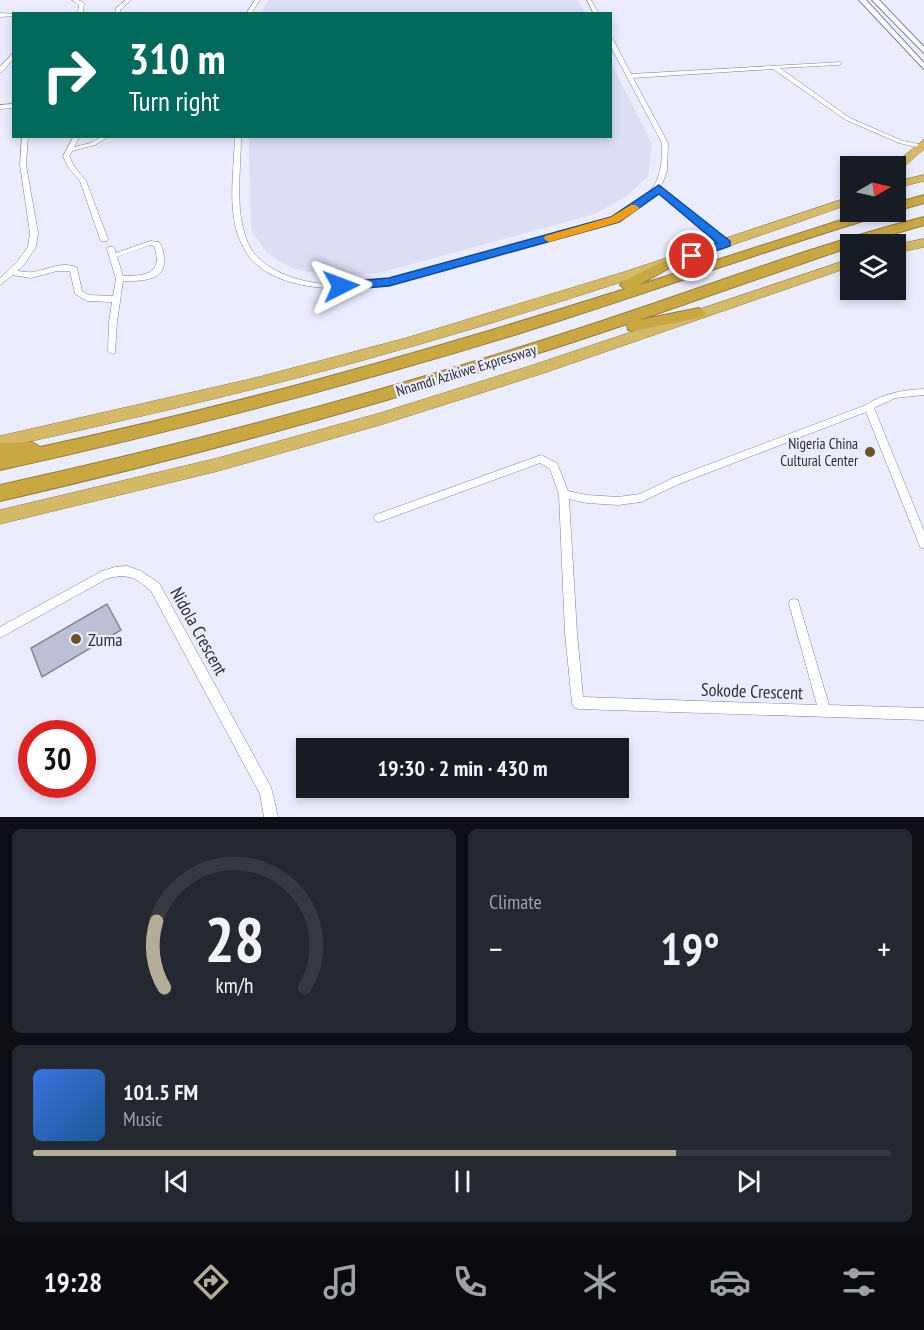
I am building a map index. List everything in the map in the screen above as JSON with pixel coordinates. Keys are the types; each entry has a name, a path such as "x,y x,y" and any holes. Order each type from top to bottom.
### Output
{"highway":[{"path":"906,160 923,146"},
{"path":"906,182 924,178"},
{"path":"906,204 924,199"},
{"path":"0,442 254,384 404,344 675,261 840,204"},
{"name":"Nnamdi Azikiwe Expressway","path":"0,493 206,445 425,383 924,221"},
{"name":"Nnamdi Azikiwe Expressway","path":"0,463 69,449 258,403 408,362 847,222"},
{"path":"906,247 924,243"},
{"path":"578,309 675,261"},
{"name":"Nnamdi Azikiwe Expressway","path":"0,517 117,490 275,449 412,410 840,266"},
{"path":"567,338 699,314"},
{"path":"0,450 69,449"}],"main road":[{"path":"862,0 924,67"},
{"path":"875,0 924,51"}],"street":[{"path":"74,0 82,4 80,12"},
{"path":"117,12 129,0"},
{"path":"238,138 239,228 252,256 272,272 294,281 327,286 365,286 389,282 615,220 636,207 659,188 667,160 665,143 612,43"},
{"path":"0,71 12,56"},
{"path":"631,76 839,63"},
{"path":"774,67 848,119 901,142 923,146"},
{"path":"0,282 32,247 33,233 23,165 25,138"},
{"path":"76,138 69,150 68,160 83,181 104,239"},
{"path":"69,150 93,144 104,138"},
{"path":"659,188 726,244"},
{"path":"112,351 120,279 112,253 150,243 156,244 162,264 159,271 152,276 120,279"},
{"path":"10,272 30,275 69,267 75,271 78,292 87,298 117,299"},
{"path":"379,518 541,459 554,466 564,494 587,499 618,501 641,498 683,478 869,407 896,393 924,392"},
{"path":"869,407 924,544"},
{"name":"Sokode Crescent","path":"564,494 571,633 578,703 924,714"},
{"name":"Nidola Crescent","path":"0,633 106,574 122,570 137,572 155,587 266,792 271,817"},
{"path":"794,604 825,711"}],"shaded area":[{"path":"269,0 578,0 584,12 261,12"},
{"path":"612,65 652,144 648,176 627,196 595,214 379,273 329,276 295,269 266,252 251,230 249,138 612,138"}],"building":[{"name":"Zuma","path":"107,604 121,630 42,677 31,648"}],"slow traffic":[{"path":"549,239 615,220 635,208"}],"place":[{"name":"Nigeria China Cultural Center","path":"870,452"},
{"name":"Zuma","path":"76,639"}],"route":[{"path":"341,286 365,286 389,282 615,220 636,207 659,188 726,244 692,256"}]}
